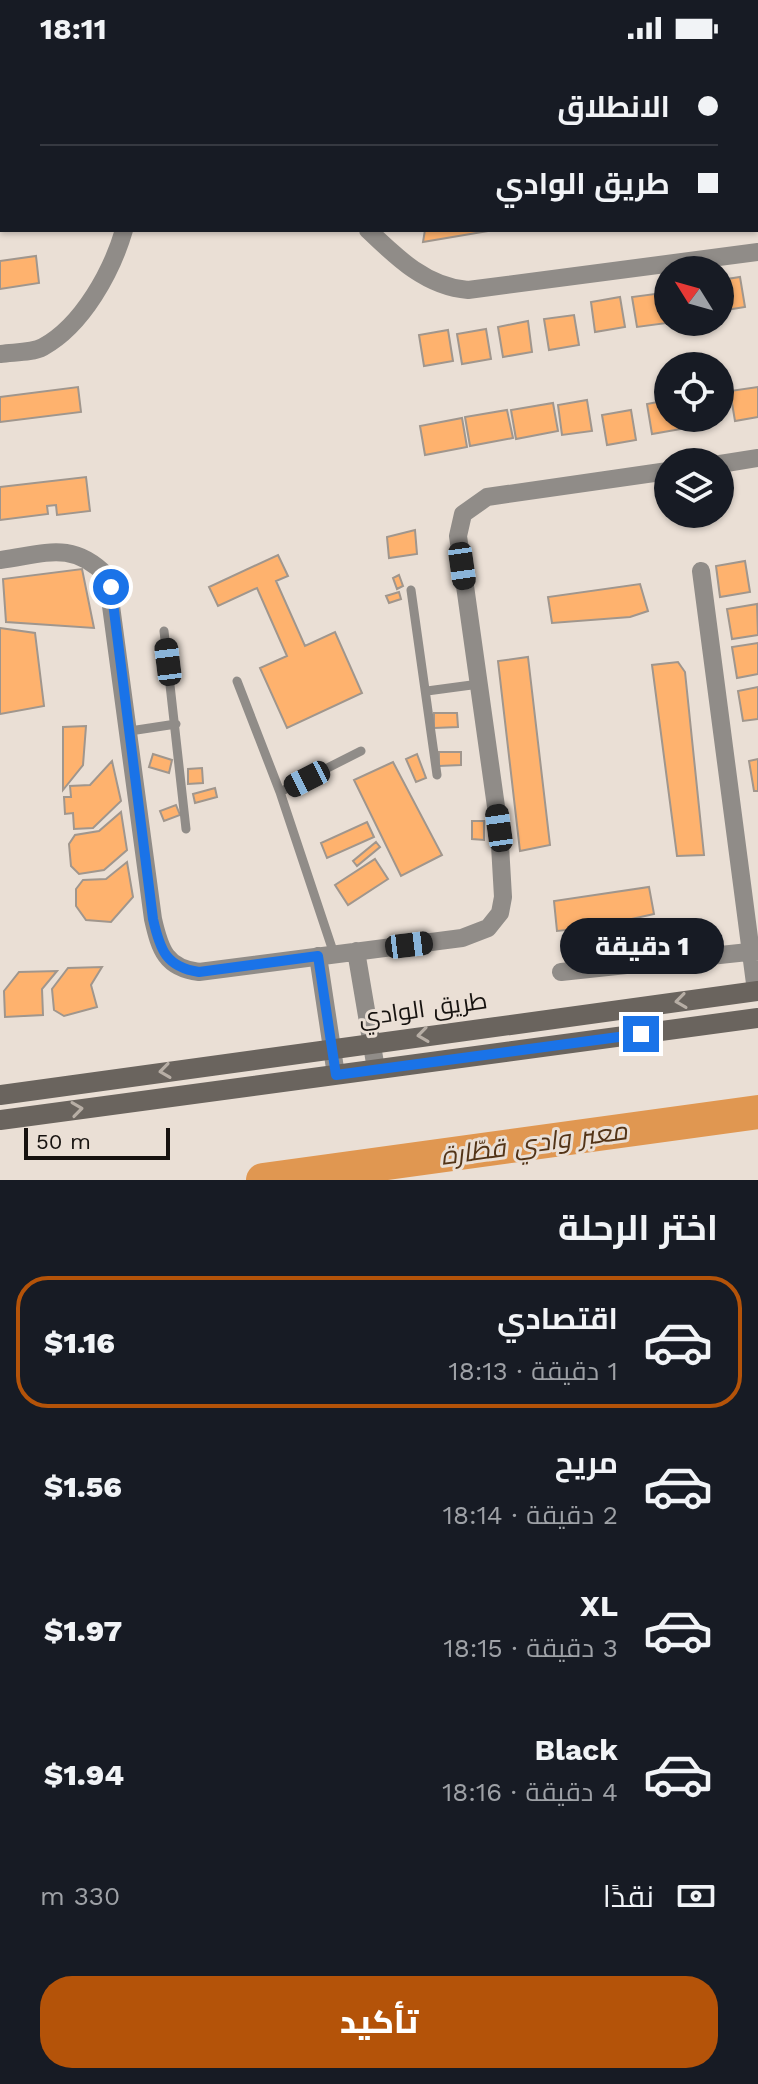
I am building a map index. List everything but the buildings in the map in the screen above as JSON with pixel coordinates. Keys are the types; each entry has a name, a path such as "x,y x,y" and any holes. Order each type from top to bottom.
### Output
{"main road":[{"name":"طريق الوادي","path":"0,1095 757,991"},
{"path":"0,1120 758,1018"}],"street":[{"path":"0,354 41,348 61,334 98,287 116,256 123,232"},
{"path":"370,232 410,267 432,281 450,288 468,290 758,252"},
{"path":"734,462 758,458"},
{"path":"0,560 61,552 82,554 107,576 159,947 167,961 183,970 199,972 475,935 488,928 500,913 503,897 499,828 458,536 463,514 487,497 654,473"},
{"path":"701,571 755,952 757,991"},
{"path":"356,951 376,1069"},
{"path":"561,972 755,952"},
{"path":"326,955 336,1075"}],"lane":[{"path":"411,590 437,775"},
{"path":"164,631 186,829"},
{"path":"237,681 280,792 326,955"},
{"path":"427,691 479,684"},
{"path":"130,731 176,724"},
{"path":"280,792 361,751"}],"waterway":[{"name":"معبر وادي قطّارة","path":"263,1180 758,1112"}],"route":[{"path":"111,587 153,919 159,947 167,961 183,970 199,972 318,956 336,1075 641,1034"}]}
